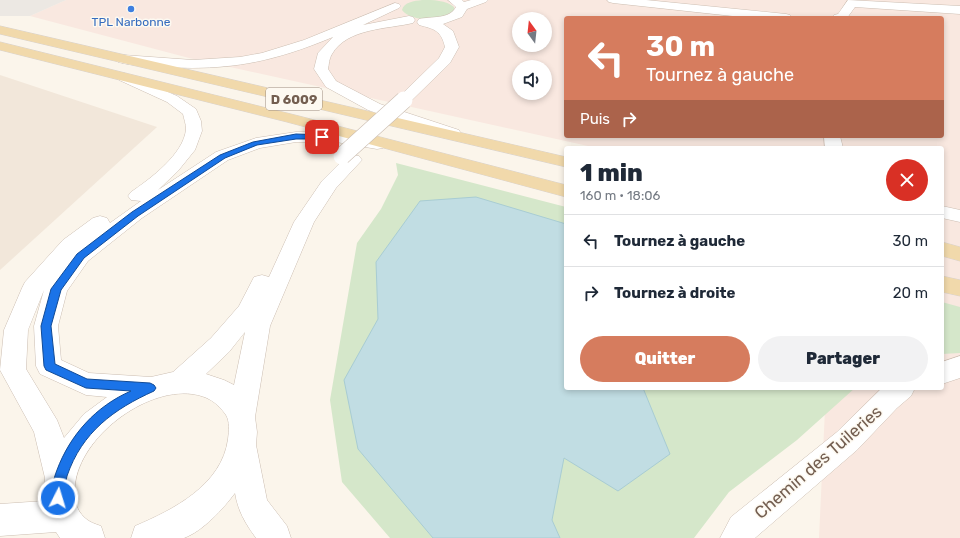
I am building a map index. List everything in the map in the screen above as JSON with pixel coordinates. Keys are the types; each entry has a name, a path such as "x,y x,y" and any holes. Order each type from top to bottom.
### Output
{"main road":[{"name":"D 6009","path":"0,30 120,67 400,148 564,190"},
{"name":"D 6009","path":"0,46 120,67 471,140 564,162"},
{"path":"944,250 960,254"},
{"path":"944,284 960,288"}],"street":[{"path":"424,22 441,21 452,18 462,10 458,3 482,0"},
{"path":"613,0 767,16"},
{"path":"400,2 394,11 397,15 409,20 433,24 448,34 452,47 445,60 409,101"},
{"path":"120,67 218,64 258,58 312,41 400,2"},
{"path":"843,16 853,2 960,10"},
{"path":"179,382 220,345 247,312 303,199 409,101 457,60 460,47 452,18"},
{"path":"409,20 380,24 342,36 325,53 320,69 331,84 374,107 471,140"},
{"path":"60,478 47,428 13,370 16,330 33,288 70,245 156,184 186,152 194,130 190,112 172,99 120,67"},
{"path":"150,388 86,384 50,366 46,326 56,289 80,256 135,214 222,156 256,143 296,136 336,137 400,148"},
{"path":"146,538 172,528 199,510 223,484 234,467 258,326 304,222 348,158"},
{"path":"944,212 960,216"},
{"path":"944,372 960,367"},
{"path":"89,538 75,531 63,516 58,498 60,478 69,455 84,433 104,414 126,399 150,388 179,382 200,383 219,389 232,400 241,430 253,508 276,538"},
{"name":"Chemin des Tuileries","path":"736,538 742,528 847,441 887,400 900,390"},
{"path":"0,520 63,516"}],"shaded area":[{"path":"0,0 66,0 30,16 0,16"},
{"path":"66,0 960,0 960,538 819,538 826,390 944,390 944,146 588,146 189,58 30,16"},
{"path":"0,75 157,127 0,270"}],"green space":[{"path":"435,0 443,2 454,7 454,10 443,16 420,19 407,14 402,10 405,5 413,1"},
{"path":"396,163 564,206 564,390 853,390 797,440 729,492 694,538 390,538 342,482 330,400 357,243 381,209 398,175"},
{"path":"944,303 960,307 960,353 944,354"}],"water":[{"path":"476,197 564,223 564,390 644,390 670,454 618,491 564,458 552,520 560,538 433,538 358,449 344,380 378,319 376,262 420,201"}],"place":[{"name":"TPL Narbonne","path":"131,9"}],"route":[{"path":"58,498 60,478 69,455 84,433 104,414 126,399 150,388 86,384 50,366 46,326 56,289 80,256 135,214 222,156 256,143 296,136 322,137"}]}
